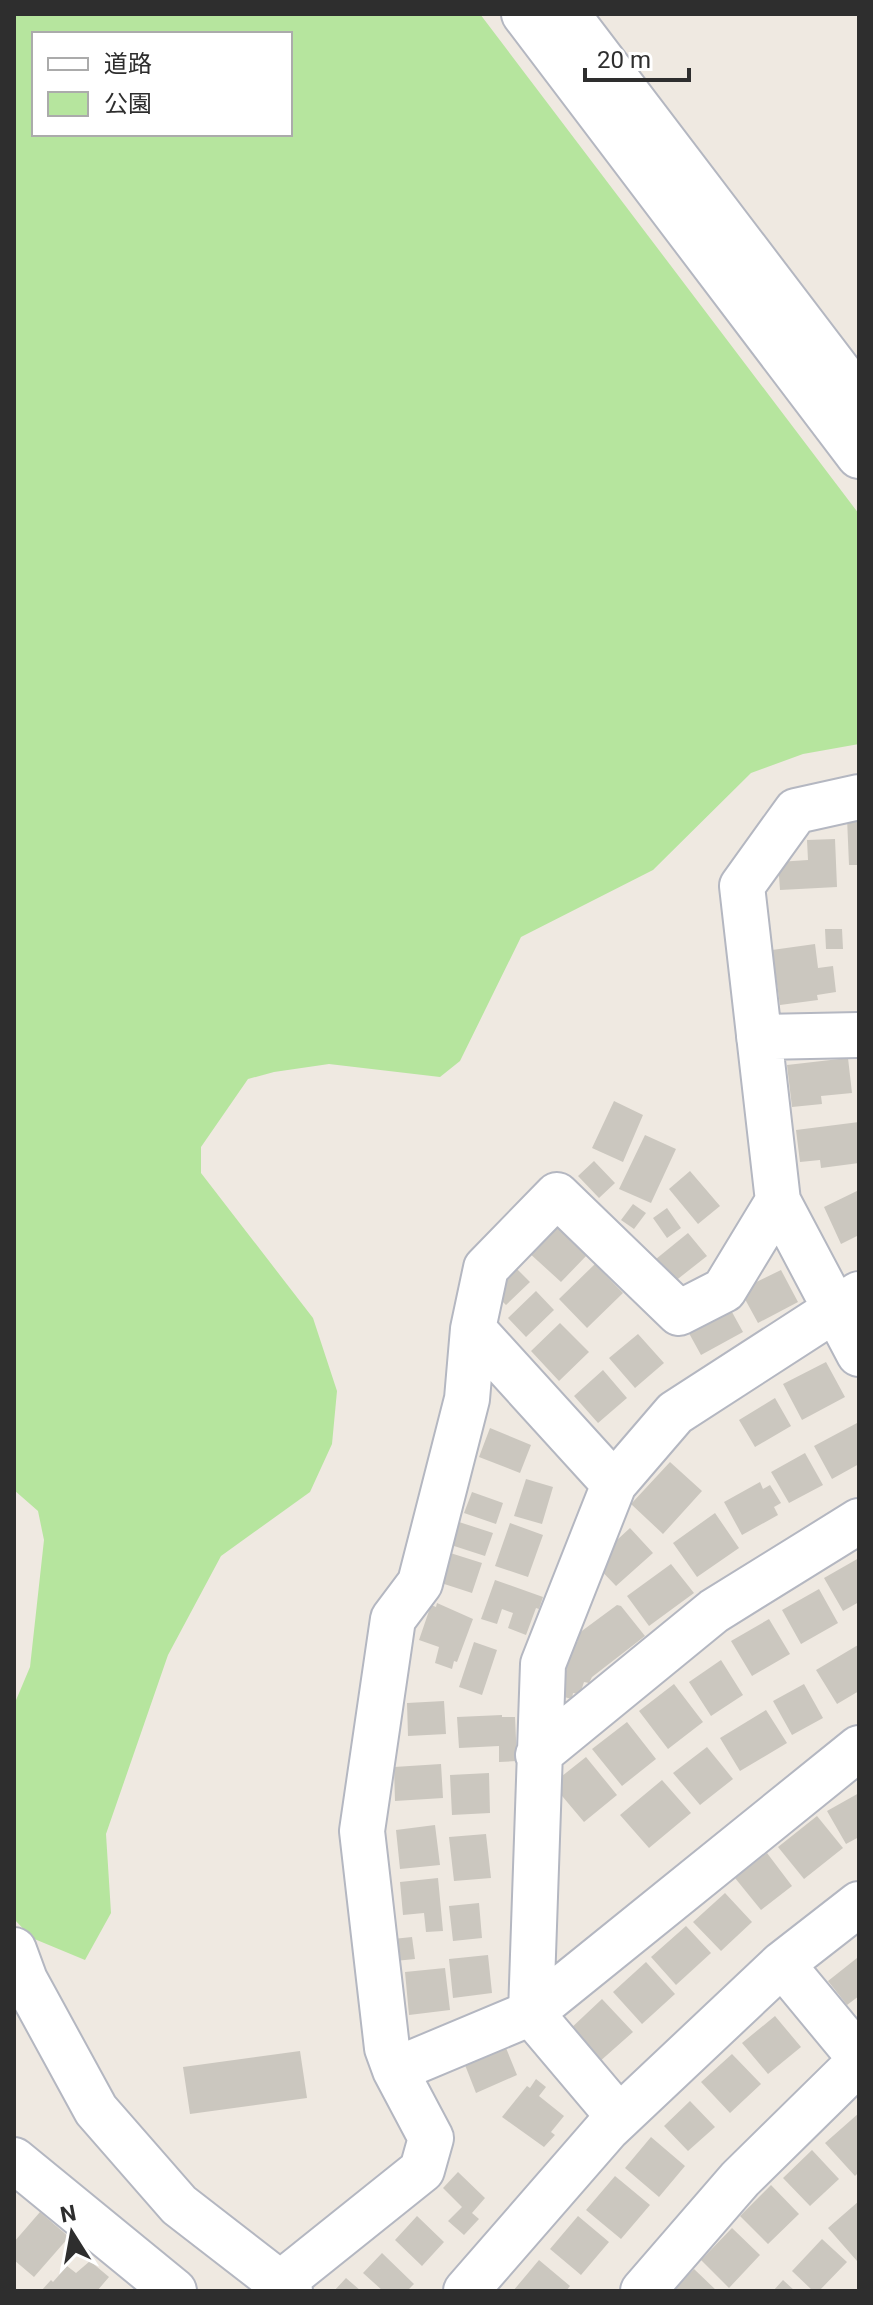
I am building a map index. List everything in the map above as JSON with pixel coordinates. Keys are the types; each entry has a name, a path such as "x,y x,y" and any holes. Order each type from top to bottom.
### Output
{"street":[{"path":"524,14 859,456"},
{"path":"567,14 859,398"},
{"path":"859,797 796,811 742,886 778,1201 847,1302 859,1354"},
{"path":"759,1037 859,1035"},
{"path":"14,1950 25,1980 96,2110 179,2205 286,2287 422,2170 431,2138 395,2070 387,2048 362,1831 393,1619 420,1583 467,1399 473,1329 486,1268 557,1195 679,1313 724,1290 778,1201"},
{"path":"619,2117 531,2013 543,1664 614,1484 675,1413 847,1302"},
{"path":"473,1329 614,1484"},
{"path":"538,1755 714,1611 859,1521"},
{"path":"395,2070 531,2013 859,1748"},
{"path":"466,2291 619,2117 782,1964 859,1904"},
{"path":"643,2291 740,2179 859,2060 782,1964"},
{"path":"22,2183 156,2285"}],"green space":[{"path":"14,14 480,14 859,514 859,744 803,754 751,773 653,870 521,937 460,1061 440,1077 329,1064 248,1079 201,1147 201,1173 313,1318 337,1391 332,1444 310,1492 221,1556 168,1655 106,1834 111,1913 85,1960 32,1938 14,1919 14,1705 30,1667 44,1540 38,1511 14,1490"}],"building":[{"path":"847,818 859,818 859,865 849,865"},
{"path":"835,839 837,887 780,890 778,862 808,860 807,840"},
{"path":"825,929 842,929 843,949 826,949"},
{"path":"815,944 818,968 833,966 836,992 817,995 818,1000 780,1005 772,950"},
{"path":"848,1058 852,1093 821,1096 822,1104 792,1107 787,1065"},
{"path":"614,1101 643,1115 623,1162 592,1148"},
{"path":"859,1122 859,1163 821,1168 820,1160 800,1162 796,1130"},
{"path":"645,1135 676,1149 651,1203 619,1189"},
{"path":"594,1161 615,1183 599,1198 578,1176"},
{"path":"690,1171 720,1206 698,1224 669,1189"},
{"path":"859,1190 859,1235 841,1244 824,1207"},
{"path":"633,1204 646,1213 634,1229 621,1220"},
{"path":"667,1208 681,1228 667,1238 653,1218"},
{"path":"554,1222 588,1254 561,1282 527,1251"},
{"path":"688,1233 707,1256 674,1282 656,1259"},
{"path":"595,1264 623,1293 587,1328 559,1299"},
{"path":"515,1267 530,1282 506,1305 491,1290"},
{"path":"781,1270 798,1302 758,1323 740,1290"},
{"path":"536,1291 554,1310 526,1337 508,1318"},
{"path":"727,1303 743,1332 701,1355 685,1326"},
{"path":"560,1323 589,1352 559,1381 531,1351"},
{"path":"638,1334 664,1363 635,1388 609,1358"},
{"path":"826,1362 845,1397 802,1420 783,1384"},
{"path":"603,1370 627,1398 598,1423 574,1396"},
{"path":"775,1398 791,1426 755,1447 739,1420"},
{"path":"857,1423 859,1464 832,1479 814,1446"},
{"path":"490,1428 531,1445 520,1473 479,1457"},
{"path":"805,1453 823,1485 789,1503 771,1472"},
{"path":"670,1462 702,1491 663,1534 631,1504"},
{"path":"526,1479 553,1487 542,1524 514,1516"},
{"path":"760,1482 763,1489 770,1485 781,1503 774,1507 778,1515 742,1535 724,1502"},
{"path":"472,1492 503,1503 496,1524 464,1513"},
{"path":"715,1513 739,1548 697,1577 673,1543"},
{"path":"459,1522 493,1533 485,1556 451,1545"},
{"path":"510,1523 543,1535 528,1577 495,1566"},
{"path":"630,1528 653,1553 616,1586 593,1562"},
{"path":"444,1551 482,1563 472,1593 435,1581"},
{"path":"859,1558 859,1602 843,1611 824,1578"},
{"path":"671,1564 694,1593 649,1626 627,1596"},
{"path":"495,1580 543,1597 526,1635 508,1628 513,1613 502,1609 497,1624 481,1619"},
{"path":"819,1589 838,1623 801,1644 782,1610"},
{"path":"437,1603 473,1619 452,1669 435,1663 439,1647 419,1640 431,1605 436,1607"},
{"path":"617,1605 645,1636 592,1677 589,1683 584,1682 580,1694 573,1693 572,1699 560,1696 572,1646 578,1641 575,1636"},
{"path":"769,1619 790,1654 752,1676 731,1641"},
{"path":"474,1642 497,1650 482,1695 459,1687"},
{"path":"858,1645 859,1691 837,1704 816,1670"},
{"path":"721,1660 743,1695 711,1716 689,1682"},
{"path":"674,1684 703,1722 668,1749 639,1711"},
{"path":"804,1684 823,1718 792,1735 773,1701"},
{"path":"444,1701 446,1734 408,1736 407,1703"},
{"path":"766,1710 787,1743 740,1771 720,1738"},
{"path":"457,1717 515,1717 517,1761 499,1762 499,1746 459,1748"},
{"path":"627,1722 656,1759 622,1786 592,1749"},
{"path":"707,1747 733,1779 700,1805 673,1773"},
{"path":"586,1757 617,1795 584,1822 552,1784"},
{"path":"441,1764 443,1798 395,1801 394,1767"},
{"path":"489,1773 490,1813 452,1815 450,1775"},
{"path":"662,1780 691,1813 649,1848 620,1815"},
{"path":"859,1793 859,1837 846,1844 827,1811"},
{"path":"817,1816 843,1848 804,1879 778,1847"},
{"path":"435,1825 440,1865 400,1869 396,1830"},
{"path":"486,1834 491,1878 454,1881 449,1837"},
{"path":"767,1853 792,1886 761,1910 735,1878"},
{"path":"438,1878 443,1931 426,1932 424,1913 403,1915 400,1882"},
{"path":"725,1893 752,1922 721,1951 693,1922"},
{"path":"479,1903 482,1938 453,1941 449,1906"},
{"path":"686,1926 711,1953 676,1985 651,1957"},
{"path":"412,1937 415,1959 395,1961 393,1939"},
{"path":"488,1955 492,1993 453,1998 449,1959"},
{"path":"857,1958 859,1996 847,2005 828,1981"},
{"path":"646,1962 675,1994 642,2024 613,1992"},
{"path":"445,1968 450,2010 409,2015 405,1972"},
{"path":"602,1999 633,2032 598,2063 568,2031"},
{"path":"775,2016 801,2047 768,2074 742,2043"},
{"path":"506,2048 517,2075 476,2093 465,2065"},
{"path":"300,2051 307,2098 190,2114 183,2067"},
{"path":"732,2054 761,2084 730,2113 701,2082"},
{"path":"536,2079 546,2087 539,2096 564,2116 551,2132 555,2135 544,2147 502,2117"},
{"path":"690,2101 715,2127 688,2151 664,2126"},
{"path":"859,2113 859,2172 855,2176 825,2143"},
{"path":"651,2137 685,2166 659,2197 625,2168"},
{"path":"812,2150 839,2179 810,2206 783,2178"},
{"path":"458,2172 485,2198 472,2213 479,2219 464,2235 448,2221 462,2207 443,2188"},
{"path":"615,2176 650,2205 621,2239 586,2210"},
{"path":"771,2185 799,2214 768,2244 740,2216"},
{"path":"859,2201 859,2259 857,2261 828,2228"},
{"path":"40,2212 69,2237 34,2277 14,2260 14,2242"},
{"path":"417,2216 444,2242 422,2266 395,2240"},
{"path":"578,2216 609,2242 581,2275 550,2249"},
{"path":"732,2228 760,2255 729,2288 701,2260"},
{"path":"822,2239 847,2262 819,2291 813,2291 792,2271"},
{"path":"382,2253 414,2284 407,2291 383,2291 363,2273"},
{"path":"539,2260 570,2286 566,2291 513,2291"},
{"path":"90,2261 109,2277 97,2291 41,2291 67,2266 76,2273"},
{"path":"694,2269 717,2291 673,2291"},
{"path":"346,2278 361,2291 334,2291"},
{"path":"783,2280 795,2291 773,2291"}]}
